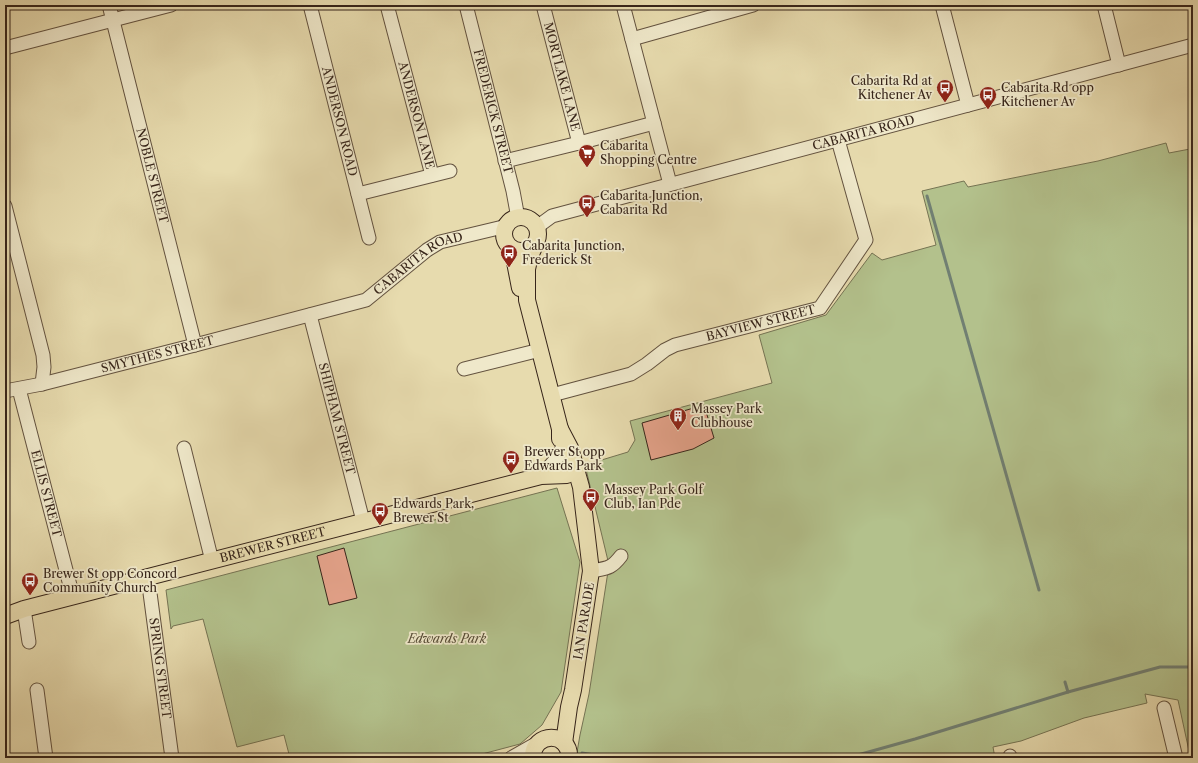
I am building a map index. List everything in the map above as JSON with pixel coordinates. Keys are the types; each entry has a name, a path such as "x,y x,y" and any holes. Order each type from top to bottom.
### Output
{"main road":[{"path":"527,300 520,288 514,257 510,247 507,244 505,236 512,222 529,220 537,228 538,236 530,256 527,269 527,300 552,395"},
{"path":"510,247 515,250 526,251 535,245"},
{"name":"IAN PARADE","path":"552,395 560,429 570,448 567,463 586,535 591,571 573,690 569,707 567,750"},
{"name":"BREWER STREET","path":"5,616 24,609 541,476 567,463"},
{"name":"IAN PARADE","path":"533,758 534,750 569,707"},
{"path":"543,740 555,738 567,750"}],"street":[{"name":"NOBLE STREET","path":"109,5 195,346"},
{"path":"5,48 171,5"},
{"name":"ANDERSON ROAD","path":"310,5 369,238"},
{"name":"ANDERSON LANE","path":"358,194 432,175 387,5"},
{"name":"FREDERICK STREET","path":"466,5 516,202 512,222"},
{"name":"MORTLAKE LANE","path":"543,5 579,143 654,123"},
{"path":"623,5 670,184"},
{"path":"632,39 753,5"},
{"path":"942,5 968,105"},
{"path":"1104,5 1120,65"},
{"name":"CABARITA ROAD","path":"537,228 552,216 1193,45"},
{"name":"BAYVIEW STREET","path":"552,395 631,374 665,350 675,345 820,308 866,240 838,140"},
{"path":"505,161 579,143"},
{"path":"432,175 450,171"},
{"path":"5,206 43,355 44,367 42,384"},
{"name":"CABARITA ROAD","path":"310,315 366,300 427,250 440,242 512,222"},
{"name":"SMYTHES STREET","path":"5,392 195,346 310,315"},
{"name":"SHIPHAM STREET","path":"310,315 363,522"},
{"path":"464,369 540,350"},
{"path":"43,355 51,372 57,380"},
{"name":"ELLIS STREET","path":"19,389 73,597"},
{"path":"184,448 212,561"},
{"path":"591,571 614,565 621,556"},
{"name":"SPRING STREET","path":"148,578 172,758"},
{"path":"24,609 29,642"},
{"path":"37,690 46,758"},
{"path":"1164,708 1176,758"},
{"path":"511,758 543,740"}],"green space":[{"path":"1166,143 1169,153 1190,149 1193,158 1193,751 1189,751 1178,700 1145,694 1147,703 1084,718 1021,741 993,747 995,758 576,758 589,694 609,565 585,465 628,452 635,440 630,421 772,383 759,335 826,315 872,253 882,260 936,245 922,191 964,181 968,187 1098,161"},
{"name":"Edwards Park","path":"557,488 580,562 561,692 542,725 520,744 467,758 290,758 284,735 237,747 203,619 173,626 171,629 166,590"}],"shaded area":[{"path":"711,754 758,754 761,758 710,758"}],"building":[{"name":"Massey Park Clubhouse","path":"704,405 714,438 693,449 651,460 642,423"},
{"path":"344,548 357,598 329,605 317,556"}],"waterway":[{"path":"927,196 1039,590"},
{"path":"847,758 915,739 1068,692 1160,667 1193,667"},
{"path":"1065,682 1068,692"},
{"path":"582,753 613,758"}],"place":[{"name":"Cabarita Rd at Kitchener Av","path":"945,103"},
{"name":"Cabarita Rd opp Kitchener Av","path":"988,110"},
{"name":"Cabarita Shopping Centre","path":"587,168"},
{"name":"Cabarita Junction, Cabarita Rd","path":"587,218"},
{"name":"Cabarita Junction, Frederick St","path":"509,268"},
{"name":"Massey Park Clubhouse","path":"678,431"},
{"name":"Brewer St opp Edwards Park","path":"511,474"},
{"name":"Massey Park Golf Club, Ian Pde","path":"591,512"},
{"name":"Edwards Park, Brewer St","path":"380,526"},
{"name":"Brewer St opp Concord Community Church","path":"30,596"}]}
